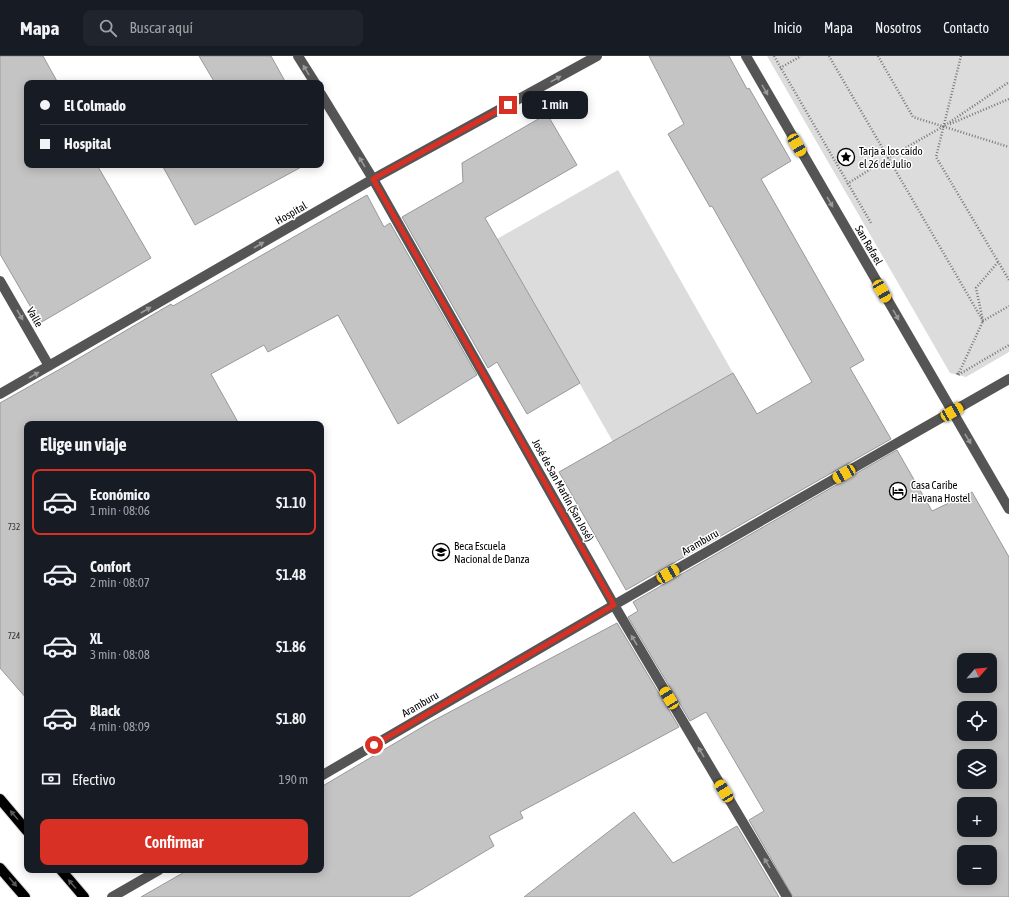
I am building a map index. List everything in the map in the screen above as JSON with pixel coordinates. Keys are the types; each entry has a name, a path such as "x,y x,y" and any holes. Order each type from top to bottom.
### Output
{"main road":[{"path":"0,799 24,827"},
{"path":"0,868 25,897"},
{"path":"64,873 84,897"}],"street":[{"path":"298,56 313,80"},
{"name":"Hospital","path":"0,394 373,179 596,56"},
{"name":"San Rafael","path":"746,56 1009,509"},
{"name":"José de San Martín (San José)","path":"324,99 373,179 614,605 787,897"},
{"name":"Valle","path":"0,281 49,366"},
{"name":"Aramburu","path":"324,774 614,605 1009,379"},
{"path":"112,897 154,873"}],"path":[{"path":"774,56 872,224"},
{"path":"829,56 983,321"},
{"path":"878,56 913,117 1009,147"},
{"path":"961,56 936,157 1009,280"},
{"path":"827,197 888,158 944,126 1009,82"},
{"path":"944,126 1009,99"},
{"path":"983,321 976,288 998,262"},
{"path":"952,412 958,375 983,321 1009,306"},
{"path":"958,375 1009,345"},
{"path":"954,368 958,375"}],"shaded area":[{"path":"767,56 1009,56 1009,352 966,377 950,373"},
{"path":"618,170 733,373 613,442 497,239"}],"building":[{"path":"0,56 43,56 56,80 24,80 24,168 99,168 151,258 40,323 0,254"},
{"path":"199,56 271,56 284,80 213,80"},
{"path":"649,56 729,56 747,89 749,88 791,161 761,179 864,360 850,368 891,439 626,590 559,472 733,373 757,414 812,382 712,206 710,207 668,134 684,124"},
{"path":"547,114 577,165 485,218 580,383 527,414 497,362 488,368 402,217 463,182 462,163"},
{"path":"164,168 300,168 195,225"},
{"path":"367,195 384,227 390,223 477,375 398,424 338,315 268,352 264,345 211,374 237,421 24,421 24,696 0,668 0,403 171,304 173,306"},
{"path":"897,450 932,511 972,492 1009,557 1009,897 793,897 749,820 764,811 706,712 690,721 628,617 638,611 633,602"},
{"path":"617,623 679,727 520,812 523,818 489,836 494,846 409,897 141,897 183,873 324,873 324,785 429,723"},
{"path":"634,812 673,863 737,826 779,897 524,897"}],"place":[{"name":"Tarja a los caído el 26 de Julio","path":"846,157"},
{"name":"Casa Caribe Havana Hostel","path":"898,491"},
{"name":"Beca Escuela Nacional de Danza","path":"441,552"}],"route":[{"path":"374,745 614,605 373,179 508,105"}]}
